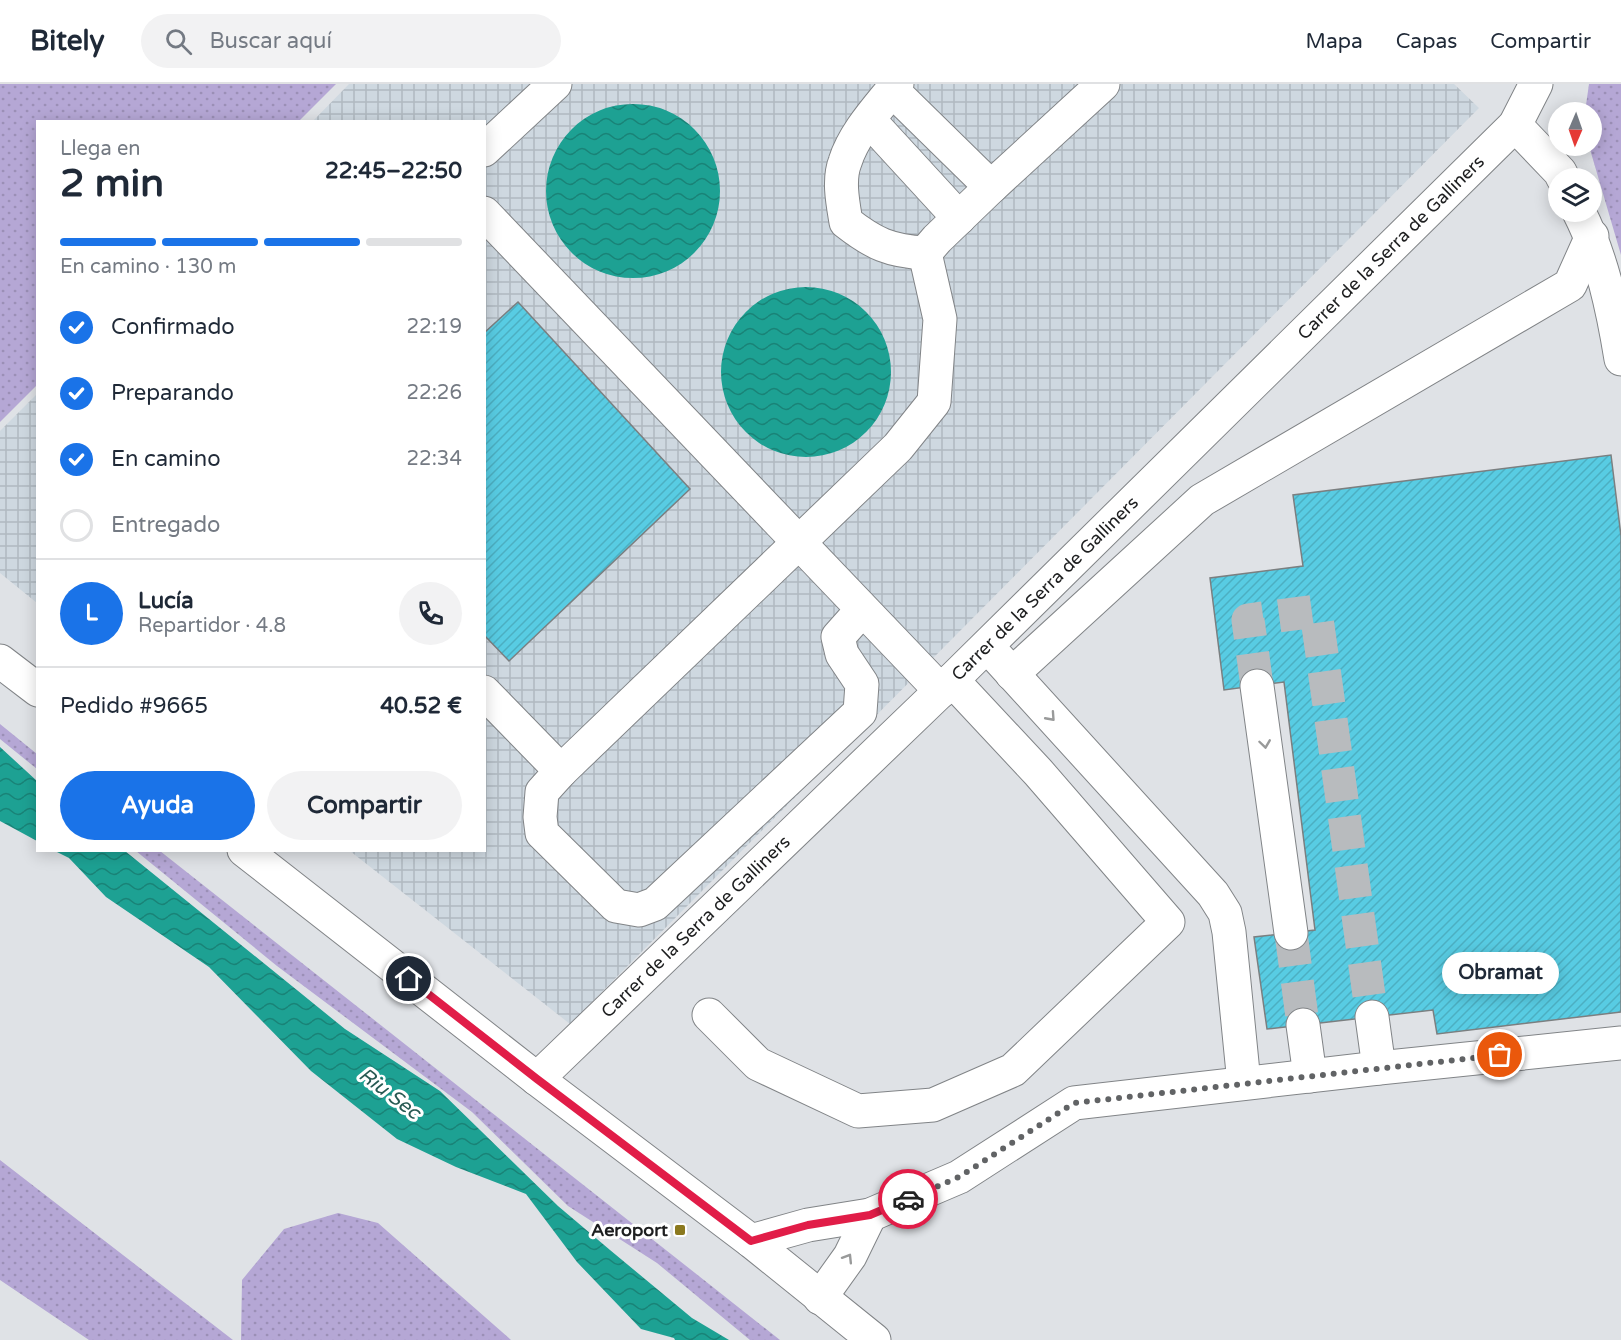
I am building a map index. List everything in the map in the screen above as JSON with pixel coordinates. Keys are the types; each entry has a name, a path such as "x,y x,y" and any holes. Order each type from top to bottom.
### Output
{"street":[{"path":"486,148 555,84"},
{"path":"925,253 991,187 1103,84"},
{"name":"Carrer de la Serra de Galliners","path":"537,1079 946,686 1515,125 1536,84"},
{"path":"925,253 898,251 866,237 846,222 842,195 844,163 860,131 895,87 991,187"},
{"path":"869,120 959,218"},
{"path":"1515,125 1556,168"},
{"path":"486,215 862,610 1038,772 1168,922 1013,1070 933,1105 858,1111 758,1064 709,1015"},
{"path":"1012,674 1202,500 1570,285 1586,224"},
{"path":"1586,224 1616,328 1621,359"},
{"path":"862,610 838,638 842,654 862,684 860,712 655,904 639,910 616,906 542,833 540,817 542,792 561,771 898,447 934,402 940,319 925,253"},
{"path":"986,645 1213,894 1225,913 1229,932 1244,1083"},
{"path":"0,661 36,688"},
{"path":"1257,686 1291,933"},
{"path":"486,694 561,771"},
{"path":"247,852 537,1079 751,1241 874,1340"},
{"path":"1372,1017 1379,1068"},
{"path":"1303,1025 1310,1076"},
{"path":"751,1241 808,1225 870,1215 959,1177 1074,1103 1621,1043"},
{"path":"820,1298 850,1256 870,1215"}],"shaded area":[{"path":"0,84 336,84 300,120 36,120 36,386 0,422"},
{"path":"349,84 1454,84 1479,108 570,1024 351,852 486,852 486,120 314,120"},
{"path":"1589,84 1621,84 1621,255 1602,190 1602,168 1595,168 1592,156 1602,156 1602,102 1586,102"},
{"path":"36,395 36,602 0,573 0,431"},
{"path":"0,724 36,753 36,768 0,739"},
{"path":"137,852 161,852 780,1340 750,1340 657,1263 568,1206 472,1112 277,966"},
{"path":"0,1160 233,1340 89,1340 0,1280"},
{"path":"338,1213 378,1223 511,1340 241,1340 242,1280 284,1229"}],"water":[{"path":"633,104 666,111 681,119 694,130 705,143 713,158 720,191 713,224 705,239 694,252 681,263 666,271 633,278 600,271 585,263 572,252 561,239 553,224 546,191 553,158 561,143 572,130 585,119 600,111"},
{"path":"806,287 823,288 839,293 866,312 885,339 890,355 890,389 885,405 866,432 839,451 823,456 806,457 789,456 773,451 746,432 727,405 722,389 721,372 722,355 727,339 746,312 773,293 789,288"},
{"path":"0,747 36,780 36,840 0,821"},
{"name":"Riu Sec","path":"57,852 126,852 345,1029 440,1091 558,1206 692,1318 729,1340 675,1340 641,1329 577,1262 526,1194 456,1167 397,1139 311,1071 209,967 106,897 69,858"}],"building":[{"path":"518,302 690,489 509,661 486,637 486,331"},
{"path":"1611,455 1621,536 1621,1012 1437,1034 1433,1010 1267,1029 1254,937 1315,930 1284,682 1224,690 1210,578 1303,566 1293,495"}],"tunnel":[{"path":"1257,686 1248,620 1316,611 1372,1017"},
{"path":"1291,933 1303,1025"}],"way so far":[{"path":"908,1199 959,1177 1074,1103 1500,1055"}],"place":[{"name":"Obramat","path":"1500,1055"},
{"name":"Aeroport","path":"680,1230"}],"route":[{"path":"409,979 751,1241 808,1225 870,1215 908,1199"}]}
